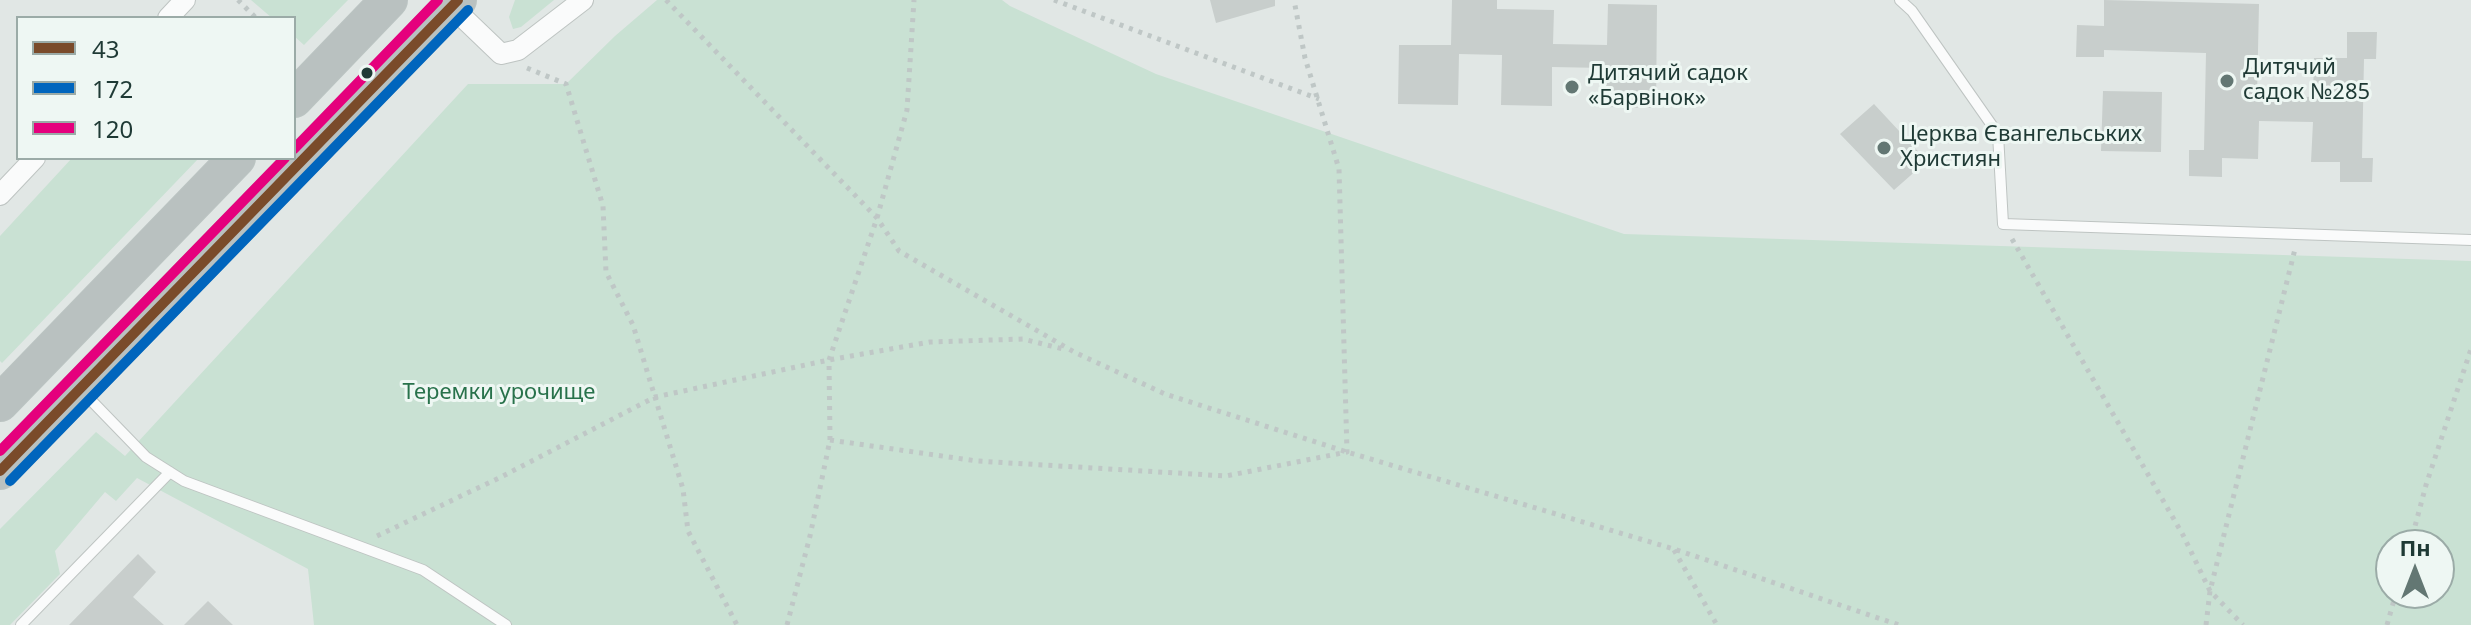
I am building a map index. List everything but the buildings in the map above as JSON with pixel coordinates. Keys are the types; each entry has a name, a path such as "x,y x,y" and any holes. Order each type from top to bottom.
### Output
{"highway":[{"path":"296,97 389,0"},
{"path":"0,471 455,3"},
{"path":"0,403 235,160"}],"street":[{"path":"170,16 185,0"},
{"path":"455,3 501,54 518,50 583,0"},
{"path":"0,194 33,160"}],"lane":[{"path":"1900,0 1913,5 1998,134 2003,224 2471,240"},
{"path":"79,388 146,457 184,481 423,570 506,625"},
{"path":"21,625 170,472"}],"path":[{"path":"238,0 254,16"},
{"path":"666,0 877,218 899,251 1074,352 1165,394 1347,452 1674,549 1899,625"},
{"path":"787,625 830,440 829,360 877,218 907,110 914,0"},
{"path":"1054,0 1320,100"},
{"path":"1294,0 1305,58 1339,169 1347,452"},
{"path":"501,54 533,72 566,84 603,206 606,272 633,325 683,489 688,531 737,625"},
{"path":"2003,224 2183,535 2210,591 2243,625"},
{"path":"2206,625 2210,591 2298,234"},
{"path":"358,545 501,477 655,397 930,342 1023,339 1074,352"},
{"path":"2414,529 2471,349"},
{"path":"830,440 977,461 1226,476 1347,452"},
{"path":"1674,549 1717,625"}],"green space":[{"path":"251,0 348,0 304,45 296,38 296,16 270,16"},
{"path":"515,0 554,0 521,27 513,29 509,17"},
{"name":"Теремки урочище","path":"657,0 1002,0 1156,74 1624,234 2471,261 2471,625 314,625 308,569 137,478 116,501 105,492 55,551 60,574 10,625 0,625 0,529 96,432 125,456 468,84 566,84"},
{"path":"70,160 197,160 2,363 0,236"}],"transit line":[{"name":"120","path":"296,147 438,0"},
{"name":"43","path":"0,471 458,0"},
{"name":"172","path":"10,481 468,10"},
{"name":"120","path":"0,451 283,160"}],"place":[{"name":"Дитячий садок №285","path":"2227,81"},
{"name":"Дитячий садок «Барвінок»","path":"1572,87"},
{"name":"Церква Євангельських Християн","path":"1884,148"}]}
